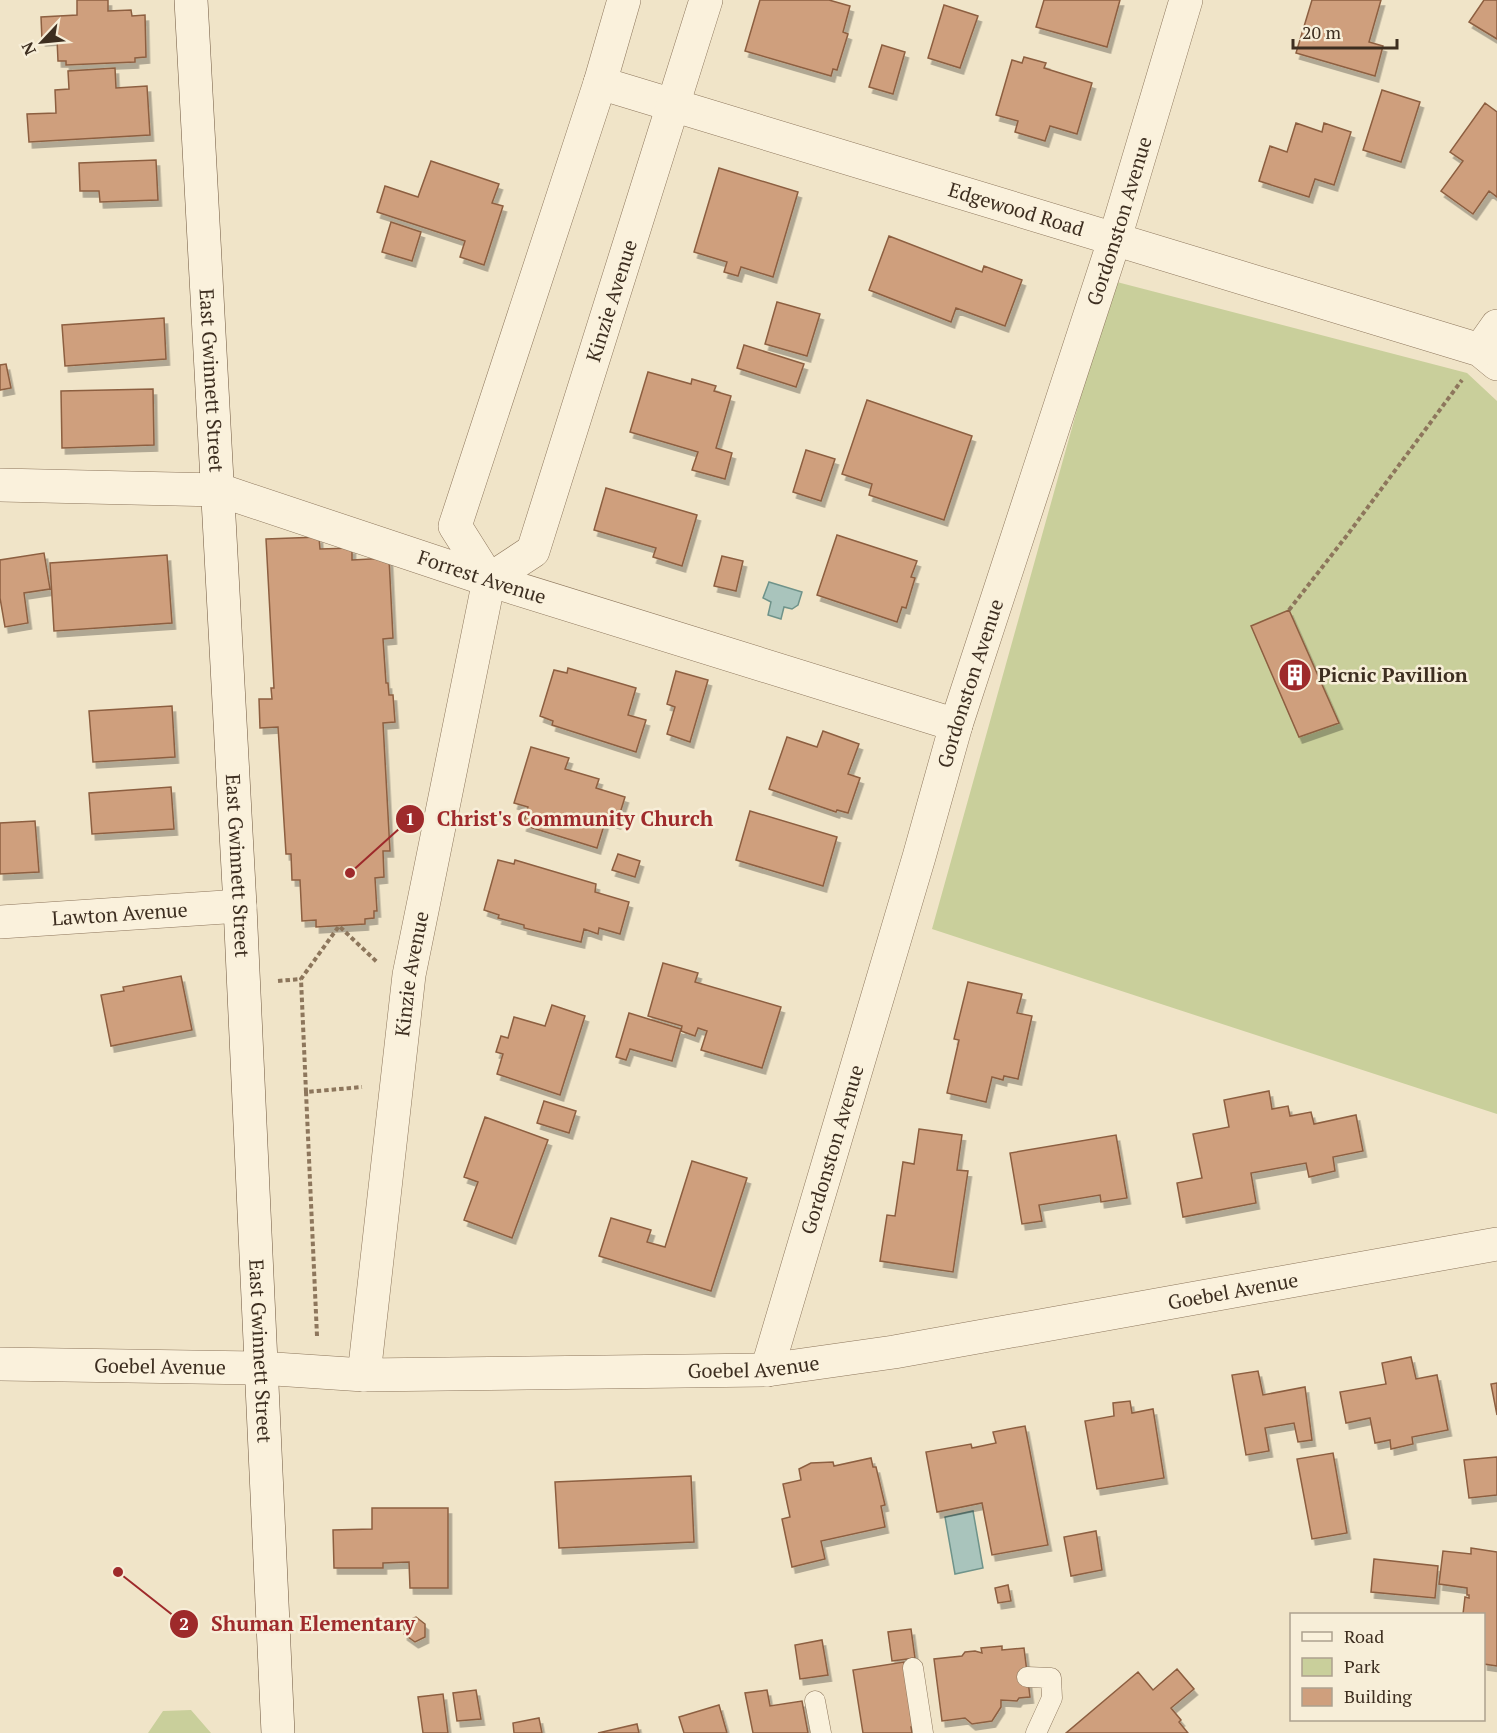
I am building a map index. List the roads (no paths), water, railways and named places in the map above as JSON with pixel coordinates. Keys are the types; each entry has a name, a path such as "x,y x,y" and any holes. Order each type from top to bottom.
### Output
{"street":[{"name":"East Gwinnett Street","path":"191,0 240,906 278,1733"},
{"path":"489,580 455,526 600,82 624,0"},
{"name":"Kinzie Avenue","path":"364,1375 409,975 489,580 533,551 706,0"},
{"name":"Gordonston Avenue","path":"767,1370 956,725 1115,238 1186,0"},
{"name":"Edgewood Road","path":"600,82 1485,353"},
{"name":"Forrest Avenue","path":"0,485 219,490 489,580 956,725"},
{"name":"Lawton Avenue","path":"0,922 240,906"},
{"name":"Goebel Avenue","path":"0,1364 260,1368 364,1375 767,1370 894,1352 1497,1244"}],"lane":[{"path":"913,1668 923,1733"},
{"path":"1027,1677 1051,1678 1052,1698 1036,1733"},
{"path":"815,1701 821,1733"}],"water":[{"path":"769,582 802,592 798,605 792,609 784,607 781,619 768,615 771,602 763,598"},
{"path":"973,1511 983,1568 955,1574 945,1517"}],"place":[{"name":"Picnic Pavillion","path":"1295,675"},
{"name":"Christ's Community Church","path":"350,873"},
{"name":"Shuman Elementary","path":"118,1572"}]}
